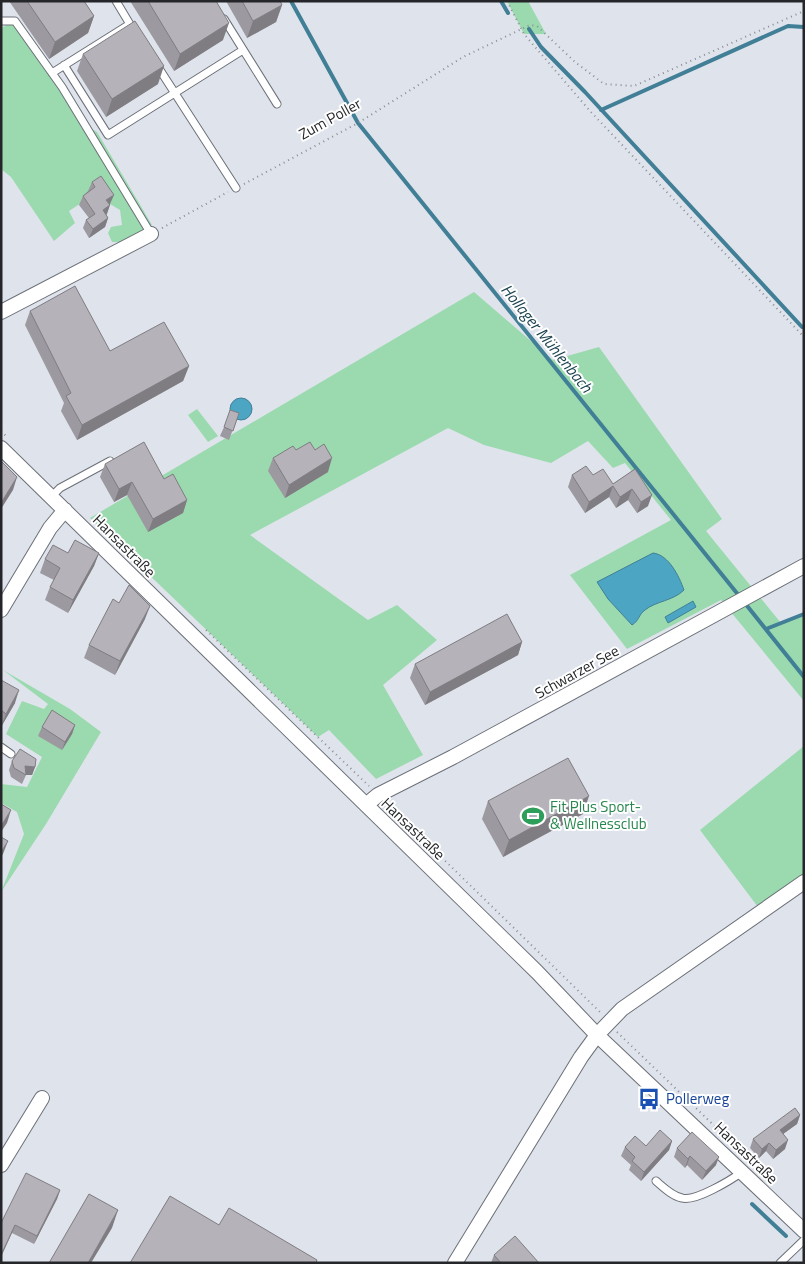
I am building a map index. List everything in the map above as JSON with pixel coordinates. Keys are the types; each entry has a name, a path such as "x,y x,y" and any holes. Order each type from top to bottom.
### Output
{"street":[{"path":"1,312 151,234"},
{"name":"Hansastraße","path":"4,443 50,497 537,972 597,1035 804,1231"},
{"path":"1,610 50,528 65,510"},
{"name":"Schwarzer See","path":"366,805 378,795 453,758 804,566"},
{"path":"455,1263 581,1057 597,1035 622,1009 804,882"},
{"path":"1,1165 42,1098"}],"lane":[{"path":"116,1 140,40"},
{"path":"218,9 277,104"},
{"path":"1,21 15,21 62,87 151,234"},
{"path":"52,73 130,24"},
{"path":"64,65 108,135 243,50"},
{"path":"155,63 236,188"},
{"path":"50,497 60,488 110,461"},
{"path":"1,748 12,754"},
{"path":"656,1181 674,1195 686,1199 730,1181 742,1172"},
{"path":"780,1263 804,1240"}],"path":[{"path":"507,1 521,28 590,111 804,337"},
{"path":"521,28 530,25 537,26 575,62 604,84 634,86 804,11"},
{"name":"Zum Poller","path":"151,234 358,123 462,57 521,28"},
{"path":"1,431 4,443"},
{"path":"204,628 592,1003 757,1168"}],"green space":[{"path":"507,1 528,1 546,34 524,34"},
{"path":"15,21 84,124 97,132 152,225 122,242 112,242 108,233 111,227 122,225 120,210 110,204 98,185 92,196 69,211 75,223 54,241 11,177 1,169 1,28"},
{"path":"474,292 553,360 599,347 722,519 706,531 781,623 804,614 804,701 721,600 627,649 570,575 671,520 625,463 613,468 588,441 551,463 484,445 448,428 250,535 368,620 397,605 437,640 383,685 423,755 376,779 329,730 318,737 90,518"},
{"path":"197,409 218,436 208,442 188,415"},
{"path":"3,670 70,709 101,732 46,824 1,892 24,834 17,812 1,803 1,784 27,787 42,757 6,734 22,701 44,709 48,704"},
{"path":"804,746 804,882 761,911 700,830"}],"water":[{"path":"241,398 249,401 252,409 249,417 241,420 233,417 230,409 233,401"},
{"path":"653,553 669,562 684,590 680,594 649,607 632,625 608,599 597,582"},
{"path":"693,601 696,607 668,623 665,617"}],"building":[{"path":"27,1 84,1 94,16 55,42"},
{"path":"148,1 216,1 229,23 180,54"},
{"path":"242,1 280,1 282,5 253,21"},
{"path":"135,21 164,66 112,99 83,54"},
{"path":"101,176 114,195 106,200 110,205 103,210 108,218 93,229 86,220 95,214 83,196 95,187 92,182"},
{"path":"75,286 110,351 164,322 189,366 82,425 66,396 71,393 30,311"},
{"path":"230,410 239,413 233,431 224,427"},
{"path":"144,442 164,479 173,474 187,500 153,519 132,482 119,489 105,464"},
{"path":"310,442 315,450 324,444 332,458 289,485 273,458 293,446 296,450"},
{"path":"1,461 17,477 1,503"},
{"path":"586,466 593,475 603,469 613,484 635,469 652,495 641,502 632,489 620,497 613,486 589,502 572,475"},
{"path":"75,540 99,553 73,600 50,587 60,568 45,559 53,545 68,553"},
{"path":"129,585 150,606 120,661 89,645 113,599 119,603"},
{"path":"507,614 522,642 430,692 415,664"},
{"path":"1,680 19,690 6,714 1,710"},
{"path":"52,710 75,725 65,742 42,727"},
{"path":"20,749 36,759 35,767 25,766 26,775 14,768 12,761"},
{"name":"Fit Plus Sport- & Wellnessclub","path":"568,758 589,796 509,840 488,801"},
{"path":"1,804 11,810 1,826"},
{"path":"1,837 8,841 1,852"},
{"path":"795,1108 800,1115 780,1130 788,1140 776,1150 769,1143 762,1149 753,1139"},
{"path":"660,1130 672,1141 644,1172 632,1161 635,1157 625,1147 635,1136 646,1146"},
{"path":"692,1132 719,1157 706,1171 690,1156 688,1159 677,1148"},
{"path":"26,1173 60,1190 37,1236 15,1225 1,1255 1,1223"},
{"path":"89,1194 118,1210 88,1263 49,1263"},
{"path":"170,1196 219,1225 229,1208 317,1260 316,1263 130,1263"},
{"path":"515,1236 539,1263 501,1263 494,1255"}],"waterway":[{"name":"Hollager Mühlenbach","path":"291,1 358,123 740,597"},
{"path":"501,1 508,13"},
{"path":"601,110 788,26 804,27"},
{"path":"529,29 541,47 585,92 802,327"},
{"name":"Hollager Mühlenbach","path":"744,602 804,677"},
{"path":"766,629 804,614"},
{"path":"752,1204 786,1236"}],"place":[{"name":"Fit Plus Sport- & Wellnessclub","path":"533,816"},
{"name":"Pollerweg","path":"649,1099"}]}
